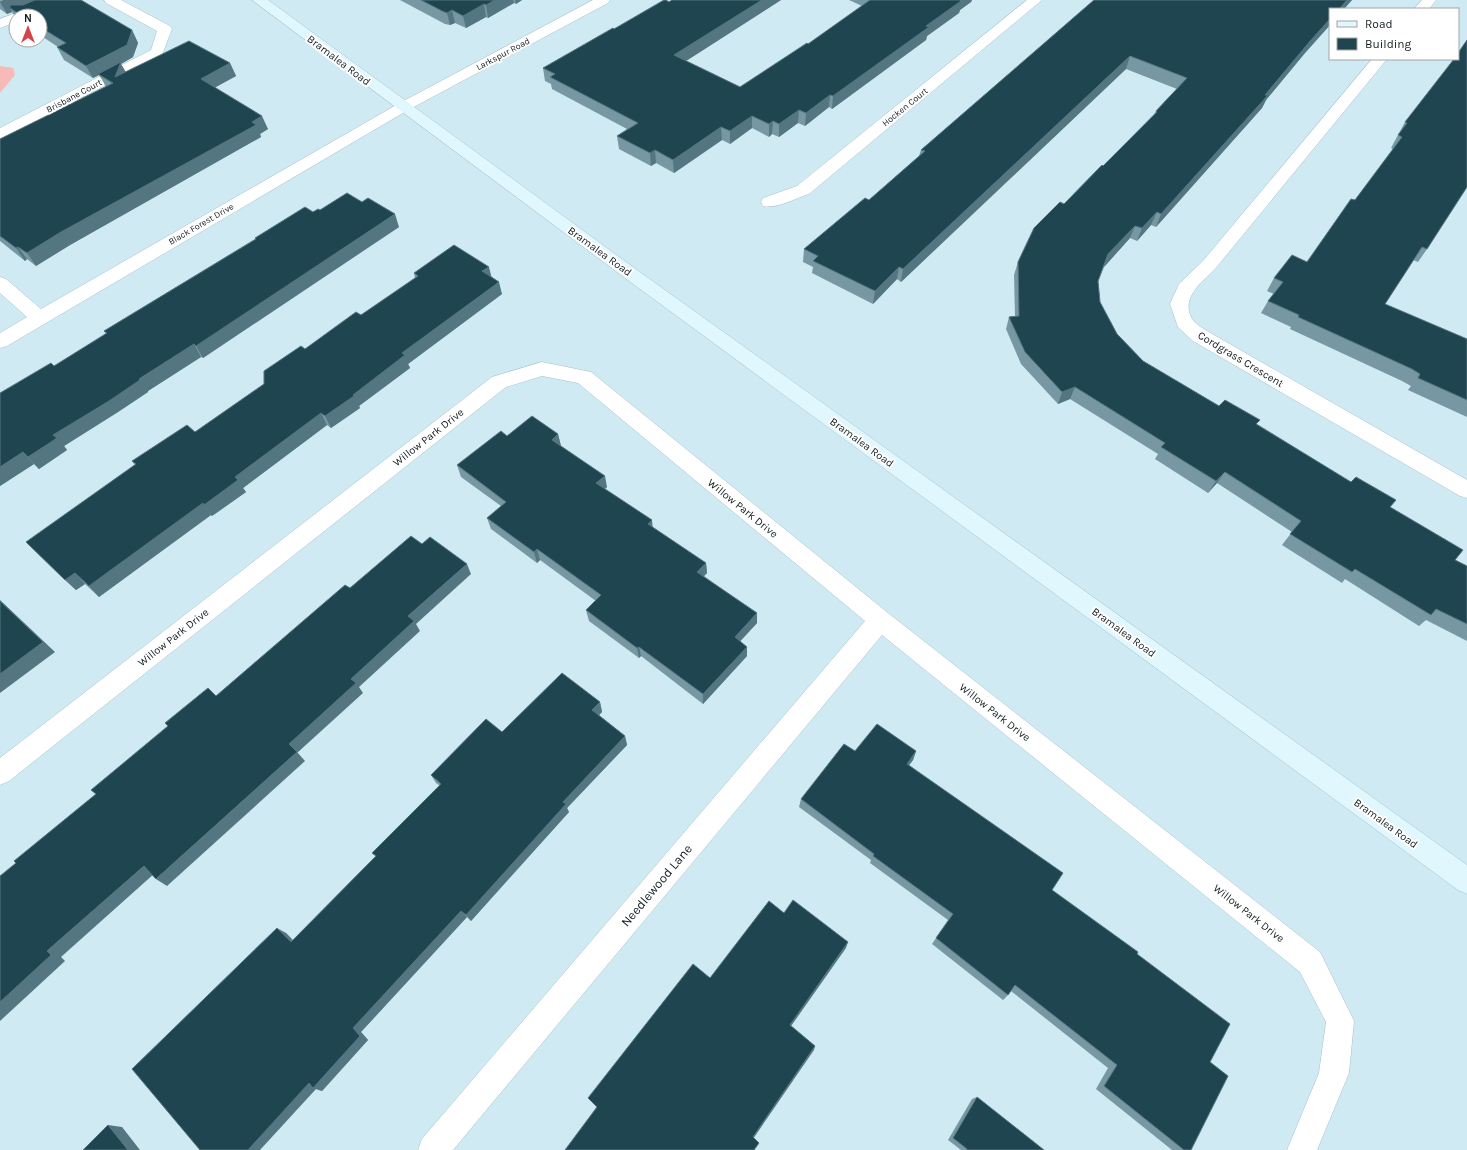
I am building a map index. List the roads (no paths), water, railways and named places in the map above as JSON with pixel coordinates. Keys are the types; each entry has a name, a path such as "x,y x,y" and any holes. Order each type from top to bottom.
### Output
{"main road":[{"name":"Bramalea Road","path":"259,0 403,107 1467,881"}],"street":[{"name":"Brisbane Court","path":"0,134 157,52 165,29 111,0"},
{"name":"Larkspur Road","path":"403,107 603,0"},
{"name":"Hocken Court","path":"769,202 803,190 1035,0"},
{"path":"1422,8 1429,0"},
{"name":"Cordgrass Crescent","path":"1379,60 1209,265 1185,288 1179,304 1184,322 1200,336 1467,490"},
{"name":"Black Forest Drive","path":"0,341 403,107"},
{"path":"0,283 40,318"},
{"name":"Willow Park Drive","path":"0,773 499,382 542,369 584,377 880,620 1310,962 1340,1021 1334,1073 1302,1150"},
{"name":"Needlewood Lane","path":"433,1150 880,620"}]}
